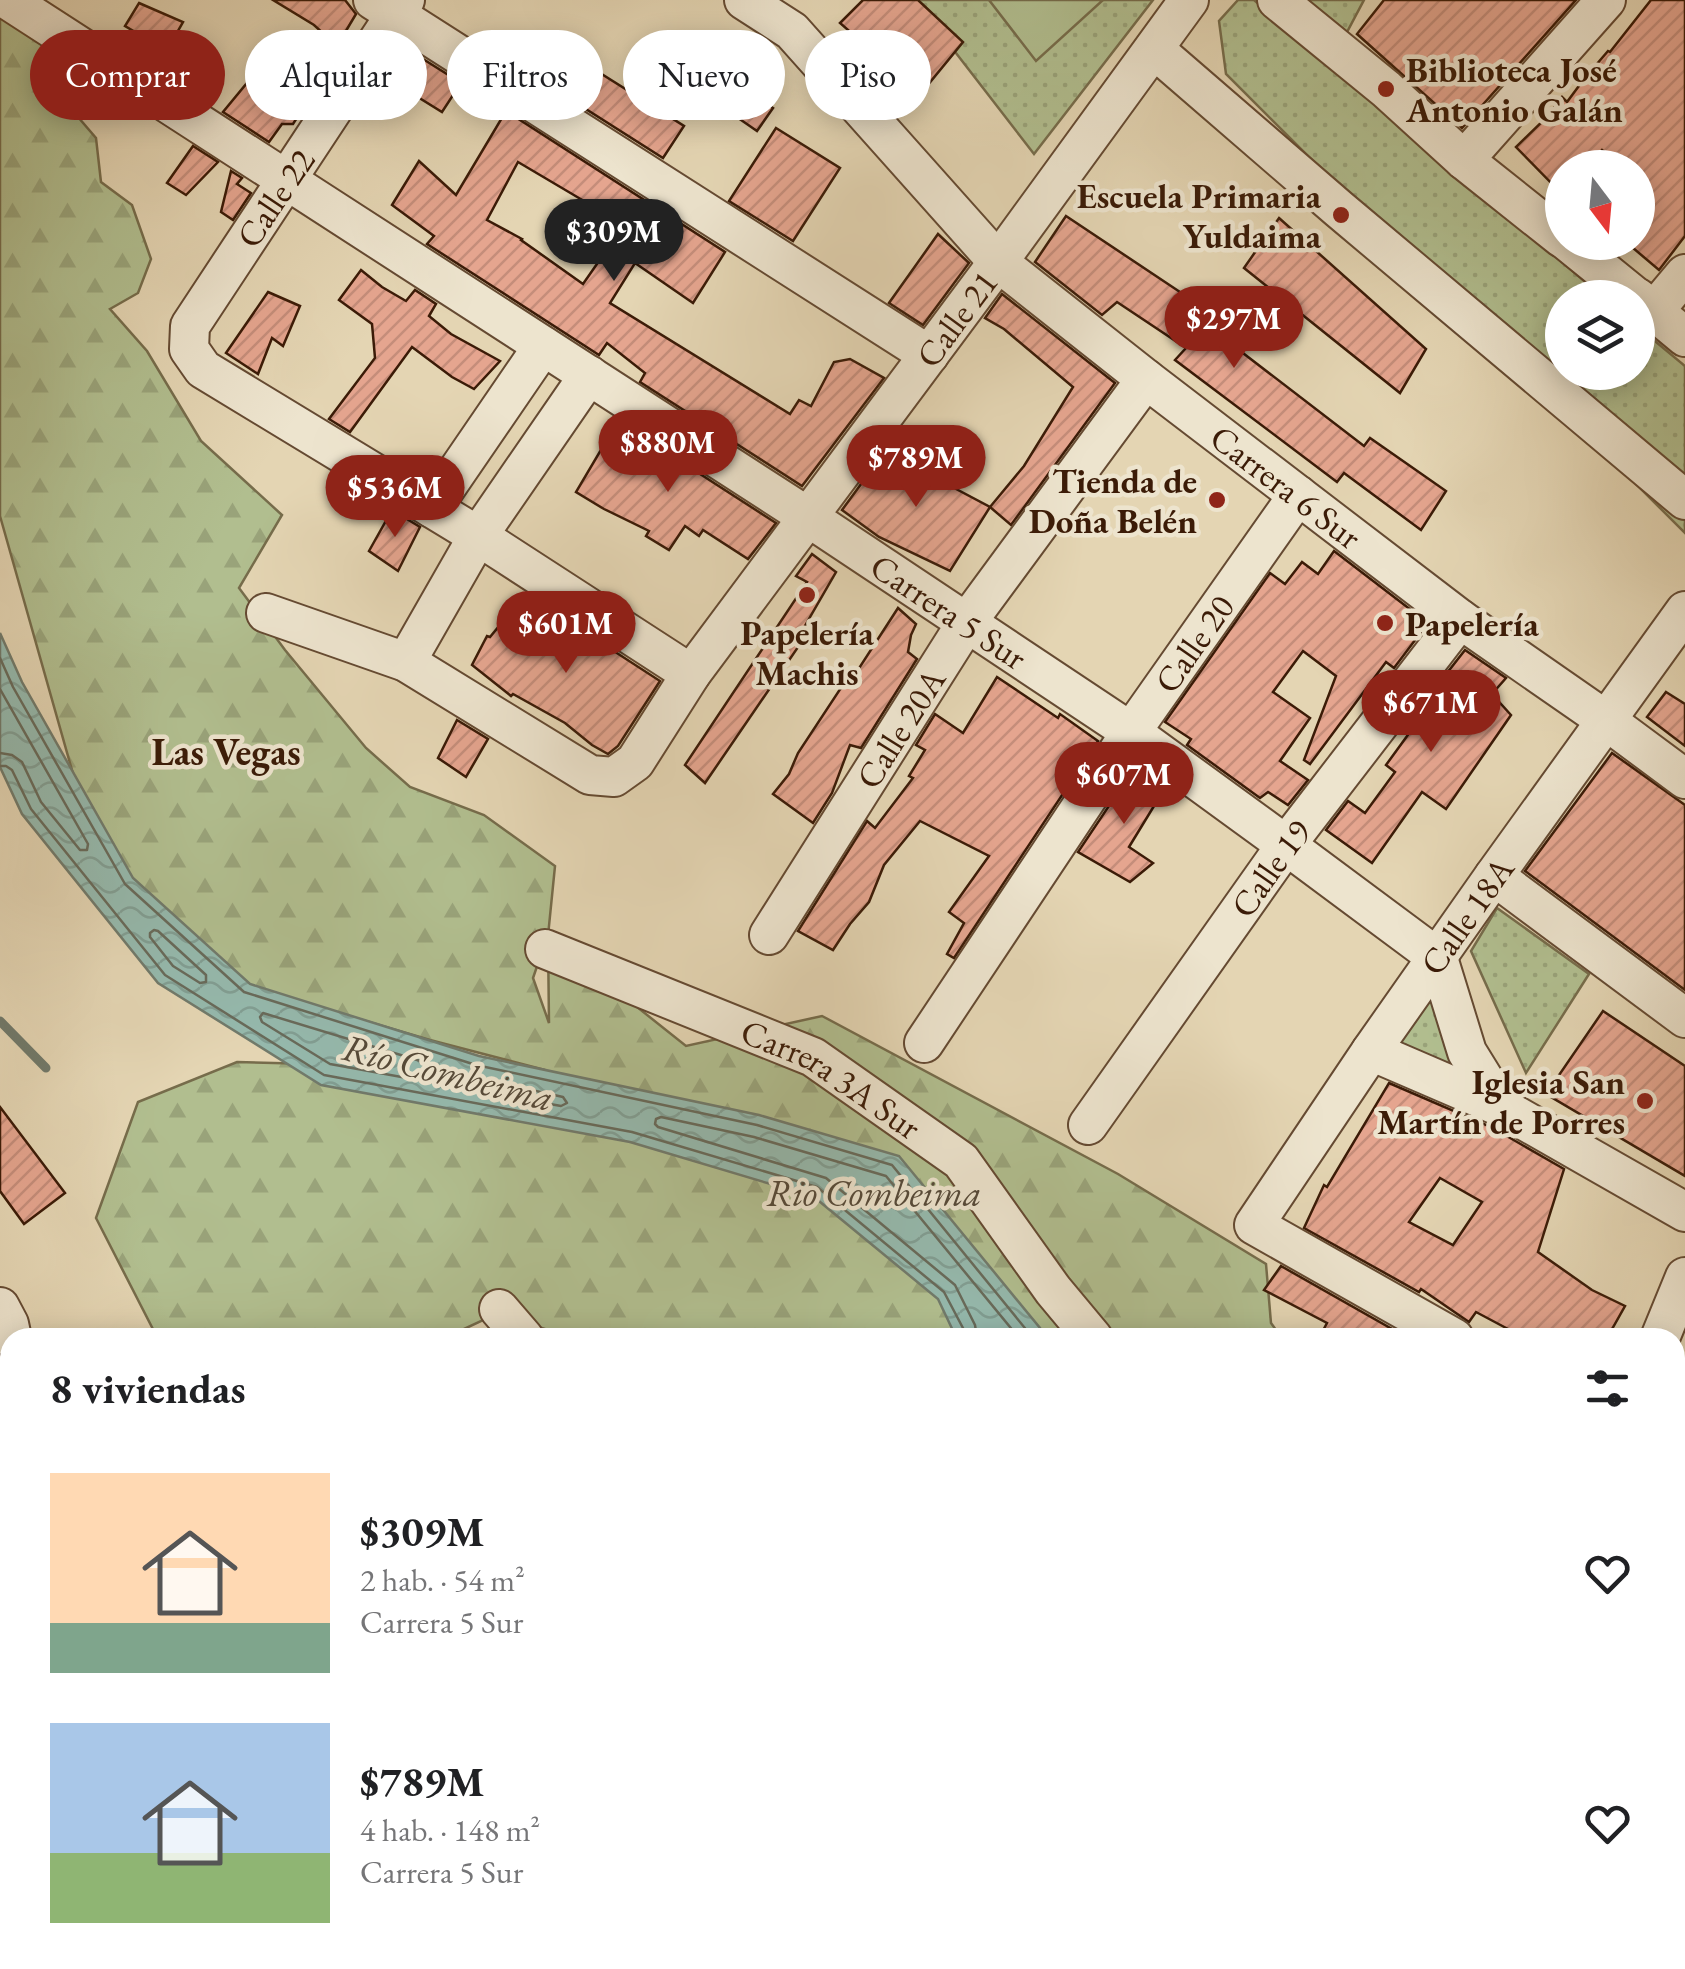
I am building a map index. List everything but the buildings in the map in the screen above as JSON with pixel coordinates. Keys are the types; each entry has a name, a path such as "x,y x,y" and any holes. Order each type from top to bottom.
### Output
{"street":[{"name":"Carrera 5 Sur","path":"8,0 968,622 1130,732 1438,958"},
{"name":"Carrera 6 Sur","path":"744,0 792,31"},
{"name":"Carrera 6 Sur","path":"769,0 792,31 998,262 1460,619 1685,778"},
{"name":"Calle 21","path":"406,662 590,775 614,777 635,762 690,674 1189,0"},
{"path":"1464,160 1606,0"},
{"name":"Calle 22","path":"391,5 286,181 190,326 189,348 203,370 432,508"},
{"path":"391,5 928,355"},
{"path":"1296,6 1464,160 1545,224"},
{"path":"1154,49 1685,500"},
{"path":"1590,260 1615,280"},
{"path":"1655,294 1685,274"},
{"path":"1655,312 1685,338"},
{"path":"544,346 432,508 690,674"},
{"path":"266,613 406,662 478,536 588,374"},
{"name":"Calle 20A","path":"768,936 968,622 1146,379"},
{"name":"Calle 20","path":"924,1043 1130,732 1298,495"},
{"name":"Calle 18A","path":"1436,1328 1254,1225 1371,1051 1685,611"},
{"name":"Calle 19","path":"1088,1125 1286,845 1460,619"},
{"path":"1494,876 1685,1018"},
{"name":"Carrera 3A Sur","path":"545,949 813,1057 961,1161 1085,1328"},
{"path":"1438,958 1467,1052 1501,1108"},
{"path":"1371,1051 1501,1108 1685,1212"},
{"path":"1664,1328 1685,1276"},
{"path":"499,1309 515,1328"}],"green space":[{"path":"915,0 1153,0 1034,154"},
{"path":"989,0 1103,0 1036,61"},
{"path":"1238,0 1254,0 1545,248 1545,260 1560,260 1583,280 1545,280 1545,390 1655,390 1655,341 1685,366 1685,533 1226,74 1219,21"},
{"path":"1307,0 1364,0 1347,32"},
{"path":"0,12 30,36 30,120 81,120 96,138 101,182 132,205 151,259 138,293 110,309 147,351 201,441 282,515 239,588 366,748 410,787 484,815 555,866 548,936 686,1046 822,1016 1118,1174 1266,1264 1275,1328 542,1328 498,1313 466,1328 152,1328 96,1218 138,1102 237,1062 545,1070 234,982 98,862 0,516","holes":["548,940 549,1023 533,978"]},
{"path":"1497,908 1589,974 1526,1073 1471,951"},
{"path":"1432,987 1485,1095 1393,1054"}],"water":[{"name":"Rio Combeima","path":"0,633 22,682 133,878 250,984 479,1056 759,1115 899,1156 1040,1328 952,1328 938,1299 814,1197 630,1142 321,1085 158,983 22,814 0,767"}],"waterway":[{"path":"0,1021 46,1068"}],"place":[{"name":"Biblioteca José Antonio Galán","path":"1386,89"},
{"name":"Escuela Primaria Yuldaima","path":"1341,215"},
{"name":"Tienda de Doña Belén","path":"1217,500"},
{"name":"Papelería Machis","path":"807,595"},
{"name":"Papelería","path":"1385,623"},
{"name":"Iglesia San Martín de Porres","path":"1645,1101"}],"district":[{"name":"Las Vegas","path":"226,751"}],"water label":[{"name":"Río Combeima","path":"448,1072"}]}
